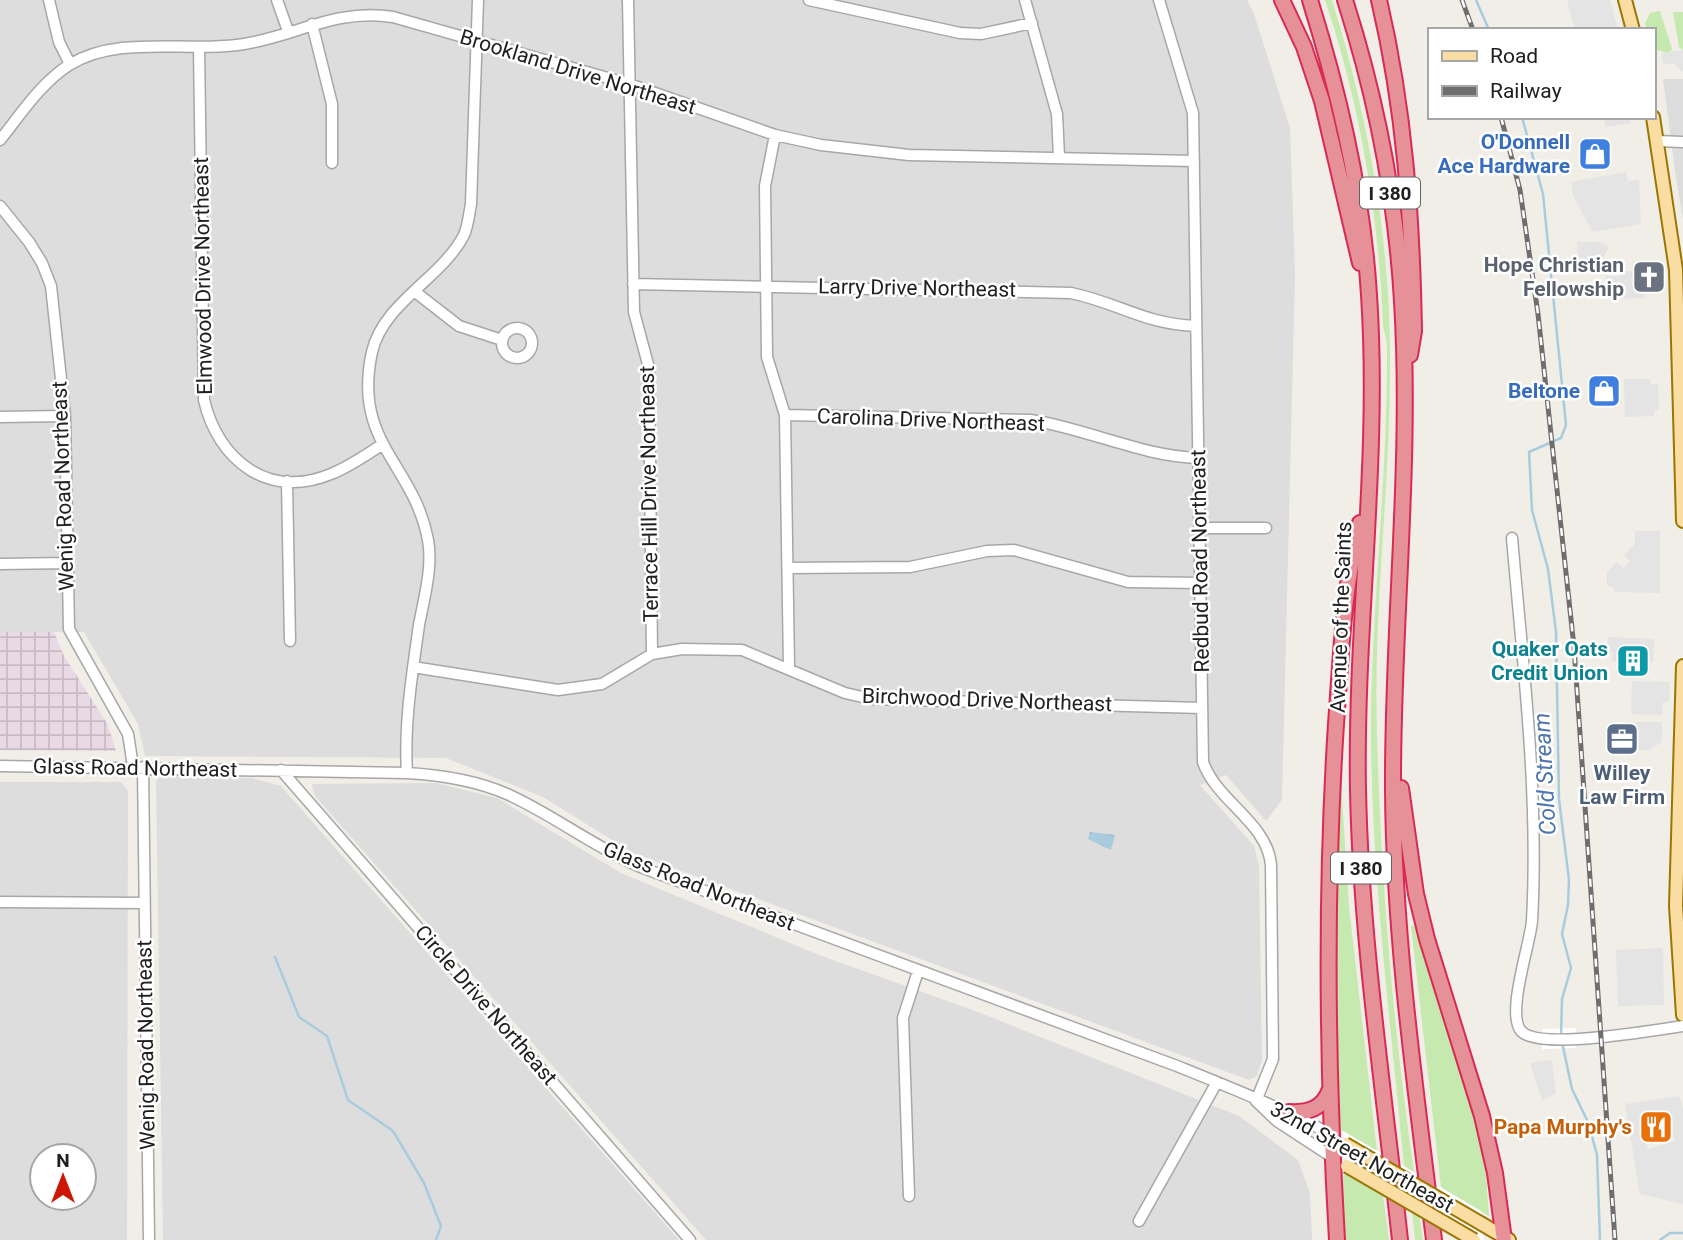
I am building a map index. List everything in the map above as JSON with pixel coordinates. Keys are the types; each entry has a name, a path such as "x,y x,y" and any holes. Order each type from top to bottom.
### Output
{"highway":[{"path":"1282,0 1304,47 1322,101 1339,164 1354,242 1369,294"},
{"name":"Avenue of the Saints","path":"1310,0 1349,146 1364,240 1369,294 1372,405 1358,732 1360,856 1400,1240"},
{"name":"I 380","path":"1345,0 1373,102 1390,193 1402,302 1404,391 1393,727 1394,831 1399,939 1434,1240"},
{"path":"1379,0 1394,62 1407,156 1414,331 1404,391"},
{"path":"1337,1240 1331,1084 1329,877 1332,770 1345,608 1355,542 1367,495"},
{"path":"1393,727 1416,894 1482,1116 1506,1239"},
{"path":"1289,1112 1308,1112 1319,1107 1331,1084"}],"main road":[{"path":"1625,0 1632,28"},
{"path":"1653,119 1679,270 1683,521"},
{"path":"1683,666 1676,925 1683,1014"},
{"name":"32nd Street Northeast","path":"1332,1135 1506,1239"},
{"name":"32nd Street Northeast","path":"1332,1157 1474,1240"}],"street":[{"path":"49,0 59,42 70,65"},
{"path":"277,0 288,31"},
{"path":"407,774 405,739 428,568 428,542 414,501 383,444 369,410 367,373 373,347 386,323 449,256 464,234 471,204 478,0"},
{"name":"Terrace Hill Drive Northeast","path":"628,0 634,312 649,368 652,654"},
{"path":"809,0 960,33 1000,32 1032,23"},
{"path":"1026,0 1057,114 1059,157"},
{"name":"Redbud Road Northeast","path":"1159,0 1193,113 1202,745 1208,776 1258,831 1270,854 1273,1059 1256,1101"},
{"name":"Brookland Drive Northeast","path":"0,140 51,79 70,65 121,48 239,45 349,14 369,13 629,84 775,135 845,149 909,155 1194,161"},
{"path":"312,24 332,104 332,163"},
{"name":"Elmwood Drive Northeast","path":"199,47 204,400 210,426 222,446 239,464 261,475 287,481 330,475 383,444"},
{"path":"775,135 765,186 767,357 785,415 789,667"},
{"path":"1657,141 1683,142"},
{"name":"Wenig Road Northeast","path":"0,206 42,262 51,286 65,416 69,629 128,734 138,767 144,903 149,1240"},
{"name":"Larry Drive Northeast","path":"633,284 1071,293 1098,299 1143,319 1167,325 1196,326"},
{"path":"414,291 458,326 502,340"},
{"name":"Carolina Drive Northeast","path":"785,415 1031,420 1066,426 1173,457 1198,458"},
{"path":"0,417 65,416"},
{"path":"287,481 290,641"},
{"path":"1200,528 1266,528"},
{"path":"1512,538 1527,702 1534,881 1531,927 1516,1011 1522,1032 1531,1038 1576,1038 1683,1026"},
{"path":"788,568 910,566 987,551 1014,550 1128,582 1200,583"},
{"path":"0,564 67,563"},
{"name":"Birchwood Drive Northeast","path":"413,667 558,690 580,689 602,684 652,654 681,649 742,650 789,667 845,693 871,699 1202,708"},
{"name":"Glass Road Northeast","path":"0,766 138,767 452,777 506,794 612,855 1217,1082 1256,1101"},
{"name":"Circle Drive Northeast","path":"281,771 690,1240"},
{"path":"0,902 144,903"},
{"path":"909,1196 903,1018 918,971"},
{"path":"1139,1221 1217,1082"},
{"name":"32nd Street Northeast","path":"1256,1101 1289,1112 1332,1135"},
{"name":"32nd Street Northeast","path":"1256,1101 1277,1121 1332,1157"}],"shaded area":[{"path":"0,0 1247,0 1254,14 1290,128 1295,274 1282,800 1266,821 1226,775 1200,785 1254,846 1259,866 1262,1060 1257,1076 1249,1080 633,853 543,797 446,758 145,756 138,724 84,632 0,632"},
{"path":"1567,0 1610,0 1617,28 1574,28"},
{"path":"1683,50 1683,72 1674,64 1664,64 1661,53"},
{"path":"1663,79 1683,79 1683,219 1676,178"},
{"path":"1604,119 1630,119 1631,123 1605,127"},
{"path":"1626,172 1628,181 1639,180 1641,224 1593,232 1573,196 1571,182"},
{"path":"1577,242 1600,242 1609,247 1600,263 1600,269 1578,270"},
{"path":"1620,271 1644,271 1645,298 1607,299 1606,276 1620,276"},
{"path":"1624,379 1651,379 1651,384 1658,384 1659,410 1654,411 1654,416 1625,417"},
{"path":"1635,531 1660,531 1660,593 1614,592 1614,587 1607,586 1607,572 1617,562 1623,568 1630,561 1624,555 1635,544"},
{"path":"0,632 54,632 64,656 108,725 116,751 0,750"},
{"path":"1608,637 1654,639 1653,663 1645,663 1645,652 1620,651 1620,661 1612,661 1613,653 1607,653"},
{"path":"1632,681 1670,682 1669,701 1662,703 1662,715 1631,714"},
{"path":"1634,722 1662,722 1662,742 1649,750 1634,750"},
{"path":"162,775 252,778 281,786 679,1240 163,1240 156,781"},
{"path":"0,782 121,782 128,791 127,1240 0,1240"},
{"path":"436,783 497,798 621,873 819,955 978,1012 1239,1116 1298,1160 1310,1193 1312,1240 706,1240 315,796 312,784"},
{"path":"1663,948 1664,1005 1618,1006 1616,950"},
{"path":"1552,1060 1556,1094 1542,1100 1530,1063"},
{"path":"1679,1096 1683,1109 1683,1204 1640,1194 1625,1104","holes":["1668,1117 1675,1141 1648,1149 1641,1124"]}],"green space":[{"path":"1325,0 1332,0 1357,90 1375,182 1387,274 1390,368 1377,643 1377,735 1389,954 1414,1172 1404,1166 1382,940 1372,770 1372,667 1385,438 1387,344 1366,160 1348,79"},
{"path":"1660,11 1672,49 1669,53 1655,50 1655,28 1646,28 1645,23 1650,13"},
{"path":"1673,12 1683,12 1683,50 1679,47"},
{"path":"1338,782 1341,782 1349,907 1377,1151 1336,1127 1340,1112 1336,986"},
{"path":"1417,925 1476,1111 1484,1148 1489,1216 1441,1187 1411,926"},
{"path":"1348,1173 1383,1195 1389,1240 1344,1240 1341,1189 1344,1175"},
{"path":"1412,1210 1419,1215 1423,1240 1415,1240"}],"water":[{"path":"1090,832 1115,835 1111,850 1088,839"}],"pier":[{"path":"1576,1028 1576,1048 1542,1049 1542,1029"},
{"path":"1343,1131 1481,1211 1484,1240 1463,1240 1348,1173"}],"waterway":[{"name":"Cold Stream","path":"1476,0 1488,28"},
{"name":"Cold Stream","path":"1523,119 1543,194 1566,425 1561,438 1529,452 1532,510 1548,569 1556,632 1559,799 1569,880 1568,905 1562,934 1571,968 1562,999 1561,1036"},
{"path":"275,957 299,1017 327,1036 348,1100 393,1131 424,1183 441,1226 436,1240"},
{"name":"Cold Stream","path":"1562,1042 1572,1089 1588,1122 1597,1155 1600,1240"},
{"path":"1660,1240 1670,1233 1683,1233"}],"railway":[{"path":"1462,0 1472,28"},
{"path":"1502,119 1520,190 1538,314 1574,647 1615,1240"}],"place":[{"name":"O'Donnell Ace Hardware","path":"1595,154"},
{"name":"Hope Christian Fellowship","path":"1649,277"},
{"name":"Beltone","path":"1604,391"},
{"name":"Quaker Oats Credit Union","path":"1633,661"},
{"name":"Willey Law Firm","path":"1622,739"},
{"name":"Papa Murphy's","path":"1656,1127"}]}
